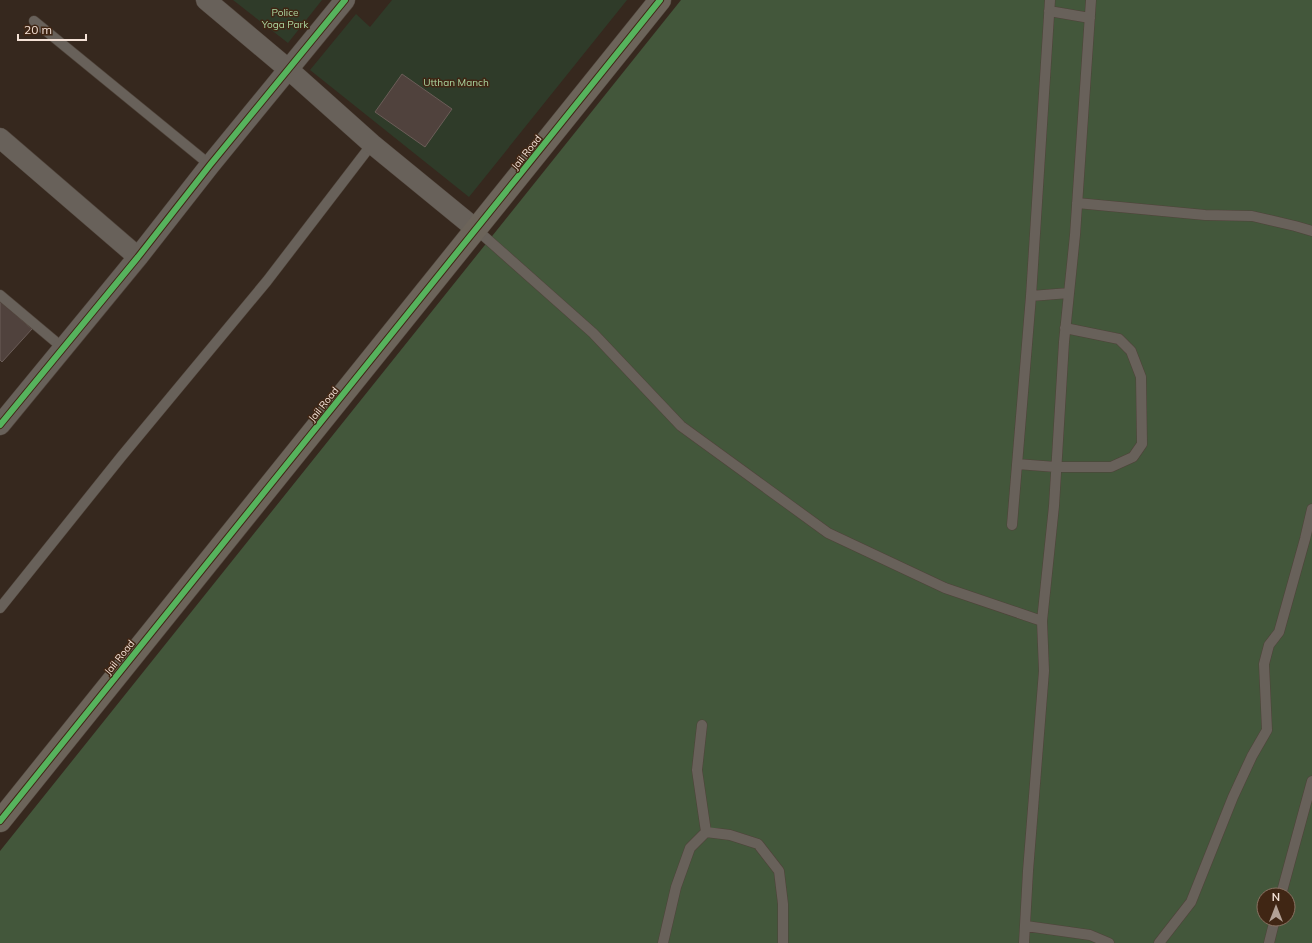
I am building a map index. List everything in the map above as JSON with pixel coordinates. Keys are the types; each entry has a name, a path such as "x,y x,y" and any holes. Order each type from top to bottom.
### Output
{"street":[{"path":"206,0 288,69 372,144 477,230"},
{"path":"0,426 345,0"},
{"name":"Jail Road","path":"0,821 477,230 660,0"},
{"path":"0,138 138,257"}],"lane":[{"path":"1012,526 1031,296 1050,0"},
{"path":"1024,943 1028,870 1044,671 1042,621 1054,506 1065,328 1077,203 1091,0"},
{"path":"1049,12 1090,18"},
{"path":"34,21 210,165"},
{"path":"0,608 121,457 267,281 372,144"},
{"path":"1077,203 1205,215 1252,216 1312,231"},
{"path":"477,230 593,333 681,426 828,533 945,588 1042,621"},
{"path":"1031,296 1069,293"},
{"path":"0,295 63,348"},
{"path":"1017,464 1056,467 1112,467 1132,457 1142,444 1141,377 1131,350 1119,338 1065,328"},
{"path":"1159,943 1191,902 1233,797 1252,756 1267,730 1264,664 1269,645 1279,632 1309,540 1312,509"},
{"path":"702,725 697,770 706,832"},
{"path":"1283,887 1312,781"},
{"path":"663,943 676,887 690,848 706,832"},
{"path":"706,832 730,835 758,844 779,871 783,904 783,943"},
{"path":"1026,926 1090,936 1109,943"},
{"path":"1269,943 1273,927"}],"green space":[{"name":"Police Yoga Park","path":"233,0 322,0 288,43"},
{"name":"Utthan Manch","path":"392,0 627,0 469,197 310,70 356,14 370,27"},
{"path":"681,0 1312,0 1312,943 0,943 0,851"}],"building":[{"name":"Utthan Manch","path":"402,74 452,109 425,147 375,112"},
{"path":"0,301 32,329 2,362 0,360"}],"cycle path":[{"path":"0,425 138,257 210,165 345,0"},
{"path":"0,821 660,0"}]}
